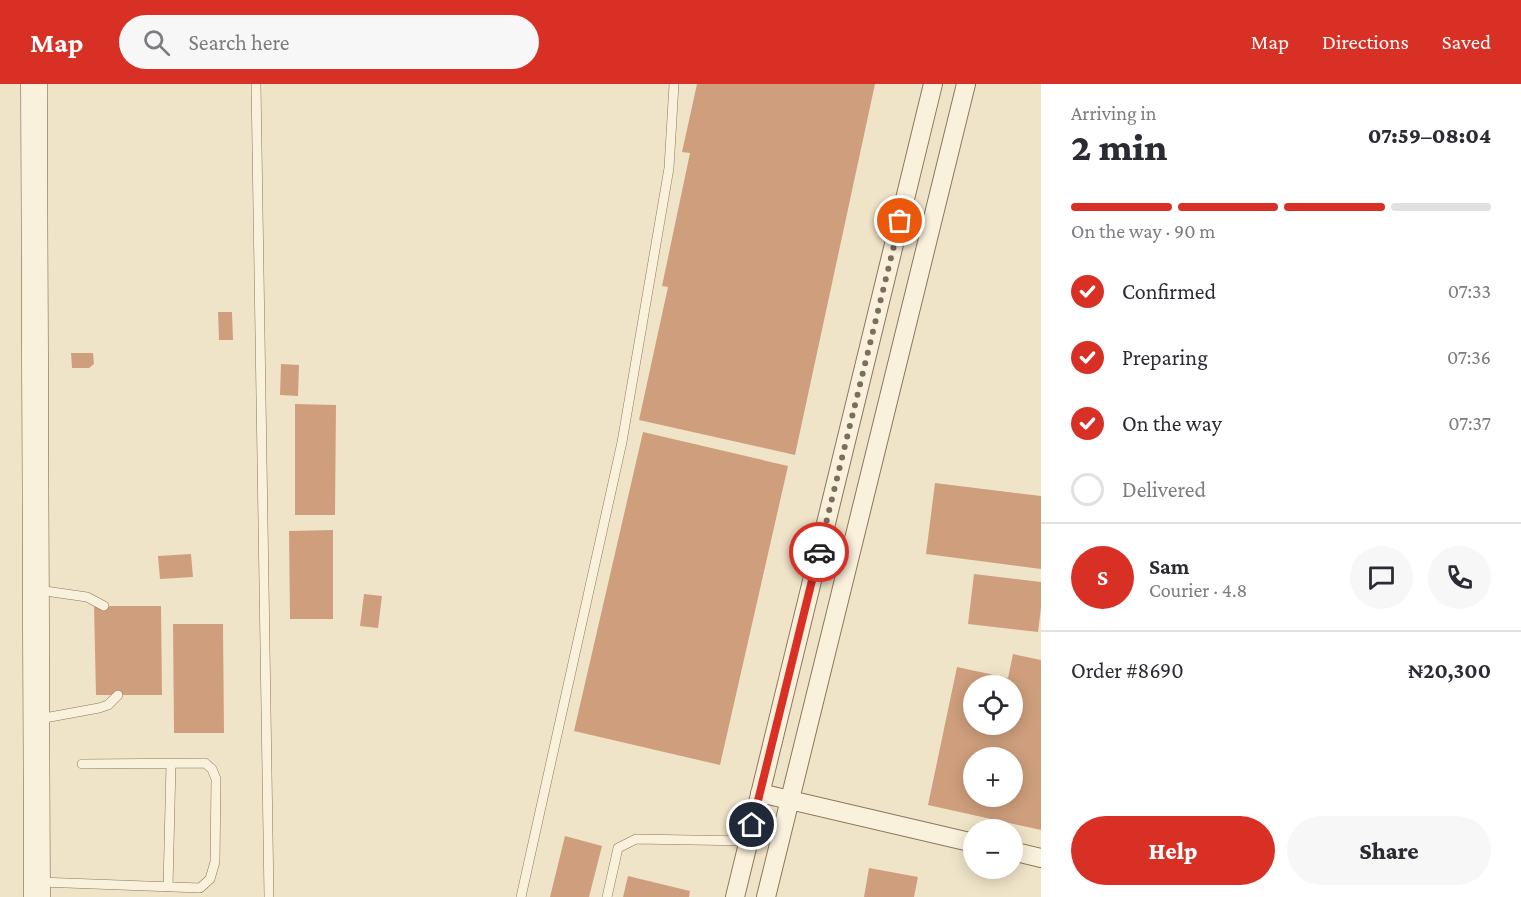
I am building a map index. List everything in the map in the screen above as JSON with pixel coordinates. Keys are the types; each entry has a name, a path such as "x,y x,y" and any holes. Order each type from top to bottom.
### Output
{"main road":[{"path":"34,84 37,890"}],"street":[{"path":"735,897 933,84"},
{"path":"766,897 966,84"},
{"path":"760,793 963,840"},
{"path":"1023,854 1041,858"}],"lane":[{"path":"256,84 269,897"},
{"path":"520,897 622,442 669,168 674,84"},
{"path":"36,590 87,597 104,606"},
{"path":"37,719 99,708 108,705 118,695"},
{"path":"37,890 200,888 210,879 215,862 216,779 212,769 205,763 82,764"},
{"path":"168,887 171,764"},
{"path":"607,897 618,848 636,839 748,841"}],"building":[{"path":"697,84 875,84 795,455 639,420 668,287 662,286 690,153 682,152"},
{"path":"218,312 232,312 233,340 219,340"},
{"path":"71,353 93,353 94,364 89,368 72,368"},
{"path":"281,364 299,365 298,396 280,395"},
{"path":"295,404 336,405 335,515 295,515"},
{"path":"643,432 788,466 720,765 574,731"},
{"path":"935,483 1041,496 1041,569 926,554"},
{"path":"333,530 333,619 290,619 289,531"},
{"path":"191,554 193,577 160,579 158,556"},
{"path":"974,574 1041,582 1038,632 968,624"},
{"path":"364,594 382,596 378,628 360,626"},
{"path":"94,606 161,606 162,695 96,695"},
{"path":"173,624 223,624 224,733 174,733"},
{"path":"1013,654 1041,660 1041,830 1023,826 1023,819 991,819 928,805 957,667 994,675 963,675 963,735 1023,735 1023,675 1009,675"},
{"path":"565,836 602,846 589,897 550,897"},
{"path":"869,868 918,877 914,897 864,897"},
{"path":"628,876 690,891 689,897 623,897"}],"way so far":[{"path":"819,552 900,221"}],"route":[{"path":"752,825 819,552"}]}
